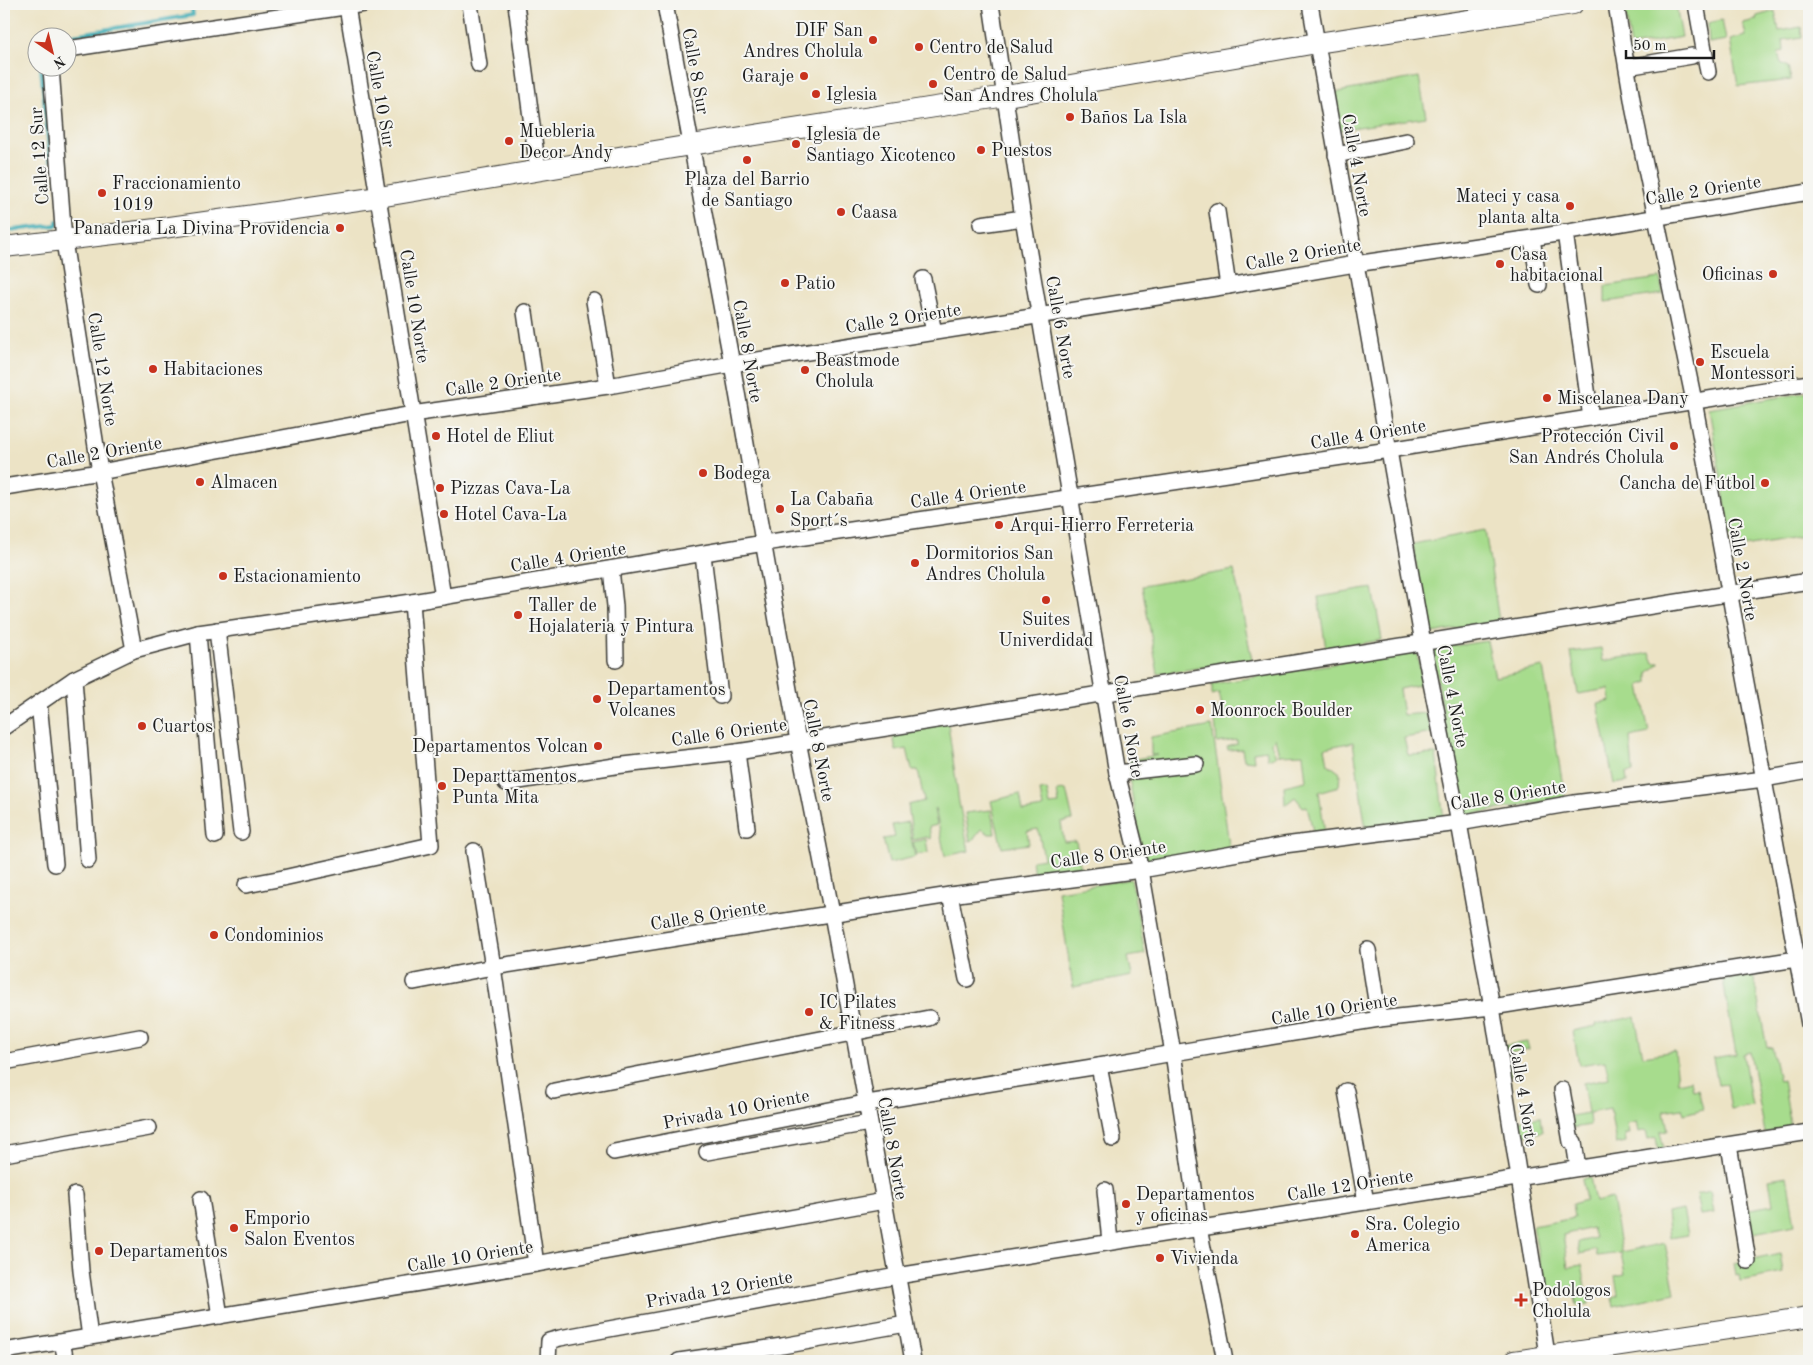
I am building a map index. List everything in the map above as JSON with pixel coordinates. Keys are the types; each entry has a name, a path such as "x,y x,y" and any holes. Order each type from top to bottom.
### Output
{"main road":[{"path":"4,247 64,241 379,197 691,145 1573,4"},
{"path":"1514,1361 1548,1358 1809,1317"}],"street":[{"path":"78,47 364,4"},
{"path":"470,4 479,64"},
{"path":"516,4 538,170"},
{"name":"Calle 8 Sur","path":"665,4 691,145"},
{"name":"Calle 6 Norte","path":"991,4 1023,218 1117,773 1141,870 1172,1053 1198,1228 1225,1361"},
{"name":"Calle 4 Norte","path":"1310,4 1423,643 1459,823 1492,1007 1548,1358"},
{"name":"Calle 2 Norte","path":"1616,4 1655,216 1694,400 1728,593 1764,779 1803,958 1809,1024"},
{"path":"1696,4 1708,72"},
{"name":"Calle 10 Sur","path":"347,6 379,197"},
{"path":"1627,67 1692,56"},
{"name":"Calle 12 Sur","path":"52,78 64,241"},
{"path":"1336,155 1406,142"},
{"name":"Calle 8 Norte","path":"691,145 732,364 798,741 854,1032 913,1361"},
{"name":"Calle 2 Oriente","path":"4,487 100,472 412,414 608,386 1040,314 1532,238 1655,216 1809,192"},
{"name":"Calle 10 Norte","path":"379,197 412,414 443,597"},
{"path":"1217,211 1228,286"},
{"path":"981,224 1023,218"},
{"path":"1564,232 1591,418"},
{"path":"1532,238 1539,284"},
{"name":"Calle 12 Norte","path":"64,241 100,472 134,650"},
{"path":"923,279 934,332"},
{"path":"594,301 608,386"},
{"path":"525,312 537,396"},
{"name":"Calle 4 Oriente","path":"4,727 74,680 134,650 198,633 412,602 703,555 764,543 1388,450 1809,382"},
{"path":"703,555 720,696"},
{"path":"611,569 615,606 616,660"},
{"name":"Calle 6 Oriente","path":"506,783 615,766 737,752 1809,581"},
{"path":"246,885 431,845 412,602"},
{"path":"217,630 241,832"},
{"path":"198,633 215,836"},
{"path":"74,680 88,860"},
{"path":"39,703 55,864"},
{"path":"737,752 747,828"},
{"path":"1117,773 1196,764"},
{"name":"Calle 8 Oriente","path":"414,982 493,967 950,895 1141,870 1284,846 1459,823 1574,803 1809,772"},
{"path":"474,851 493,967 536,1264"},
{"path":"950,895 967,979"},
{"path":"1368,950 1379,1020"},
{"name":"Calle 10 Oriente","path":"866,1104 1379,1020 1492,1007 1803,958"},
{"path":"554,1090 929,1018"},
{"path":"4,1062 140,1037"},
{"path":"1099,1066 1113,1139"},
{"path":"1562,1090 1571,1142 1574,1142 1578,1168"},
{"path":"1346,1091 1366,1202"},
{"name":"Privada 10 Oriente","path":"614,1152 866,1104"},
{"path":"706,1152 869,1122"},
{"path":"4,1154 150,1128"},
{"name":"Calle 12 Oriente","path":"897,1276 1809,1132"},
{"path":"1729,1145 1748,1261"},
{"path":"1104,1190 1110,1242"},
{"path":"75,1195 81,1272 90,1337"},
{"path":"201,1199 220,1316"},
{"name":"Calle 10 Oriente","path":"4,1351 536,1264 884,1201"},
{"name":"Privada 12 Oriente","path":"548,1361 548,1341 897,1276"},
{"path":"679,1361 782,1346 906,1324"},
{"path":"62,1342 66,1361"}],"green space":[{"path":"1624,4 1665,4 1666,7 1676,5 1682,37 1631,46"},
{"path":"1775,11 1779,31 1801,27 1802,37 1783,40 1784,51 1778,54 1781,63 1788,67 1791,80 1738,86 1730,40 1746,36 1743,23 1756,20 1757,16"},
{"path":"1722,20 1726,40 1709,43 1708,23"},
{"path":"1419,77 1426,117 1338,130 1333,93"},
{"path":"1660,278 1663,294 1605,302 1605,286"},
{"name":"Cancha de Fútbol","path":"1809,392 1809,535 1733,548 1709,409"},
{"path":"1485,530 1499,621 1427,634 1413,544"},
{"path":"1234,570 1252,660 1158,674 1142,586"},
{"path":"1373,588 1382,640 1326,649 1318,597"},
{"path":"1487,641 1495,677 1543,667 1565,798 1461,816 1432,649"},
{"path":"1601,648 1603,661 1650,653 1654,663 1660,663 1648,673 1648,683 1640,685 1649,733 1630,737 1633,772 1626,773 1627,782 1614,784 1598,704 1611,701 1609,689 1578,694 1571,652"},
{"path":"1416,650 1423,684 1399,689 1403,715 1426,713 1432,733 1404,738 1408,755 1436,754 1444,820 1366,830 1353,742 1325,748 1328,764 1340,773 1339,786 1319,792 1325,834 1314,836 1307,806 1303,807 1295,797 1285,805 1284,786 1306,781 1303,754 1279,755 1275,738 1271,743 1276,756 1268,759 1266,750 1253,752 1254,761 1244,760 1242,749 1228,750 1227,747 1237,744 1237,740 1217,743 1214,709 1222,707 1219,693 1212,695 1212,684"},
{"path":"948,723 959,803 969,851 945,856 935,808 937,825 929,827 931,839 926,837 913,840 908,805 924,801 918,770 912,770 907,749 896,751 892,729"},
{"path":"1212,726 1230,851 1148,865 1144,860 1130,784 1129,760 1158,755 1151,755 1151,737"},
{"path":"1047,790 1050,805 1059,804 1057,791 1066,790 1073,820 1061,822 1064,842 1076,841 1081,870 1034,876 1032,860 1044,858 1038,829 1027,831 1029,844 1002,848 991,801 1020,794 1023,811 1043,808 1040,791"},
{"path":"991,810 995,834 989,834 982,829 970,841 965,813"},
{"path":"908,822 915,857 889,863 883,839 895,837 892,825"},
{"path":"926,839 928,853 916,855 913,842"},
{"path":"1131,879 1145,954 1128,957 1132,976 1073,987 1058,891"},
{"path":"1753,974 1767,1048 1772,1047 1779,1081 1783,1080 1791,1128 1765,1133 1750,1052 1743,1054 1752,1106 1731,1110 1727,1084 1718,1085 1713,1058 1736,1054 1723,980"},
{"path":"1635,1017 1643,1056 1675,1051 1678,1083 1691,1080 1693,1090 1698,1089 1703,1109 1684,1114 1682,1108 1664,1111 1668,1130 1660,1131 1664,1150 1658,1151 1656,1137 1648,1139 1646,1130 1639,1132 1637,1122 1627,1124 1629,1134 1625,1134 1626,1142 1616,1144 1610,1109 1589,1113 1590,1125 1573,1128 1571,1116 1588,1113 1583,1083 1609,1078 1605,1061 1579,1065 1573,1031 1596,1026 1596,1024"},
{"path":"1527,1042 1529,1049 1508,1053 1511,1075 1507,1076 1502,1046"},
{"path":"1540,1117 1542,1132 1517,1136 1514,1122"},
{"path":"1787,1176 1795,1225 1748,1234 1744,1210 1773,1205 1769,1179"},
{"path":"1590,1177 1595,1202 1612,1198 1621,1252 1665,1243 1675,1293 1614,1306 1612,1298 1618,1296 1615,1276 1625,1274 1621,1253 1597,1256 1596,1250 1580,1254 1578,1242 1595,1238 1592,1228 1563,1235 1568,1267 1582,1265 1589,1304 1577,1306 1573,1287 1545,1292 1533,1226 1574,1218 1572,1204 1586,1200 1582,1179"},
{"path":"1710,1191 1714,1213 1700,1215 1696,1194"},
{"path":"1683,1210 1688,1235 1670,1238 1667,1213"},
{"path":"1780,1253 1783,1273 1740,1281 1739,1275 1736,1276 1734,1263"}],"waterway":[{"path":"78,34 193,15 191,4"},
{"path":"42,78 50,160"},
{"path":"4,231 57,225 57,221"}],"place":[{"name":"DIF San Andres Cholula","path":"873,40"},
{"name":"Centro de Salud","path":"919,47"},
{"name":"Garaje","path":"804,76"},
{"name":"Centro de Salud San Andres Cholula","path":"933,84"},
{"name":"Iglesia","path":"816,94"},
{"name":"Baños La Isla","path":"1070,117"},
{"name":"Muebleria Decor Andy","path":"509,141"},
{"name":"Iglesia de Santiago Xicotenco","path":"796,144"},
{"name":"Puestos","path":"981,150"},
{"name":"Plaza del Barrio de Santiago","path":"747,160"},
{"name":"Fraccionamiento 1019","path":"102,193"},
{"name":"Mateci y casa planta alta","path":"1570,206"},
{"name":"Caasa","path":"841,212"},
{"name":"Panaderia La Divina Providencia","path":"340,228"},
{"name":"Casa habitacional","path":"1500,264"},
{"name":"Oficinas","path":"1773,274"},
{"name":"Patio","path":"785,283"},
{"name":"Escuela Montessori","path":"1700,362"},
{"name":"Habitaciones","path":"153,369"},
{"name":"Beastmode Cholula","path":"805,370"},
{"name":"Miscelanea Dany","path":"1547,398"},
{"name":"Hotel de Eliut","path":"436,436"},
{"name":"Protección Civil San Andrés Cholula","path":"1674,446"},
{"name":"Bodega","path":"703,473"},
{"name":"Almacen","path":"200,482"},
{"name":"Cancha de Fútbol","path":"1765,483"},
{"name":"Pizzas Cava-La","path":"440,488"},
{"name":"La Cabaña Sport´s","path":"780,509"},
{"name":"Hotel Cava-La","path":"444,514"},
{"name":"Arqui-Hierro Ferreteria","path":"999,525"},
{"name":"Dormitorios San Andres Cholula","path":"915,563"},
{"name":"Estacionamiento","path":"223,576"},
{"name":"Suites Univerdidad","path":"1046,600"},
{"name":"Taller de Hojalateria y Pintura","path":"518,615"},
{"name":"Departamentos Volcanes","path":"597,699"},
{"name":"Moonrock Boulder","path":"1200,710"},
{"name":"Cuartos","path":"142,726"},
{"name":"Departamentos Volcan","path":"598,746"},
{"name":"Departtamentos Punta Mita","path":"442,786"},
{"name":"Condominios","path":"214,935"},
{"name":"IC Pilates & Fitness","path":"809,1012"},
{"name":"Departamentos y oficinas","path":"1126,1204"},
{"name":"Emporio Salon Eventos","path":"234,1228"},
{"name":"Sra. Colegio America","path":"1355,1234"},
{"name":"Departamentos","path":"99,1251"},
{"name":"Vivienda","path":"1160,1258"},
{"name":"Podologos Cholula","path":"1521,1300"}]}
